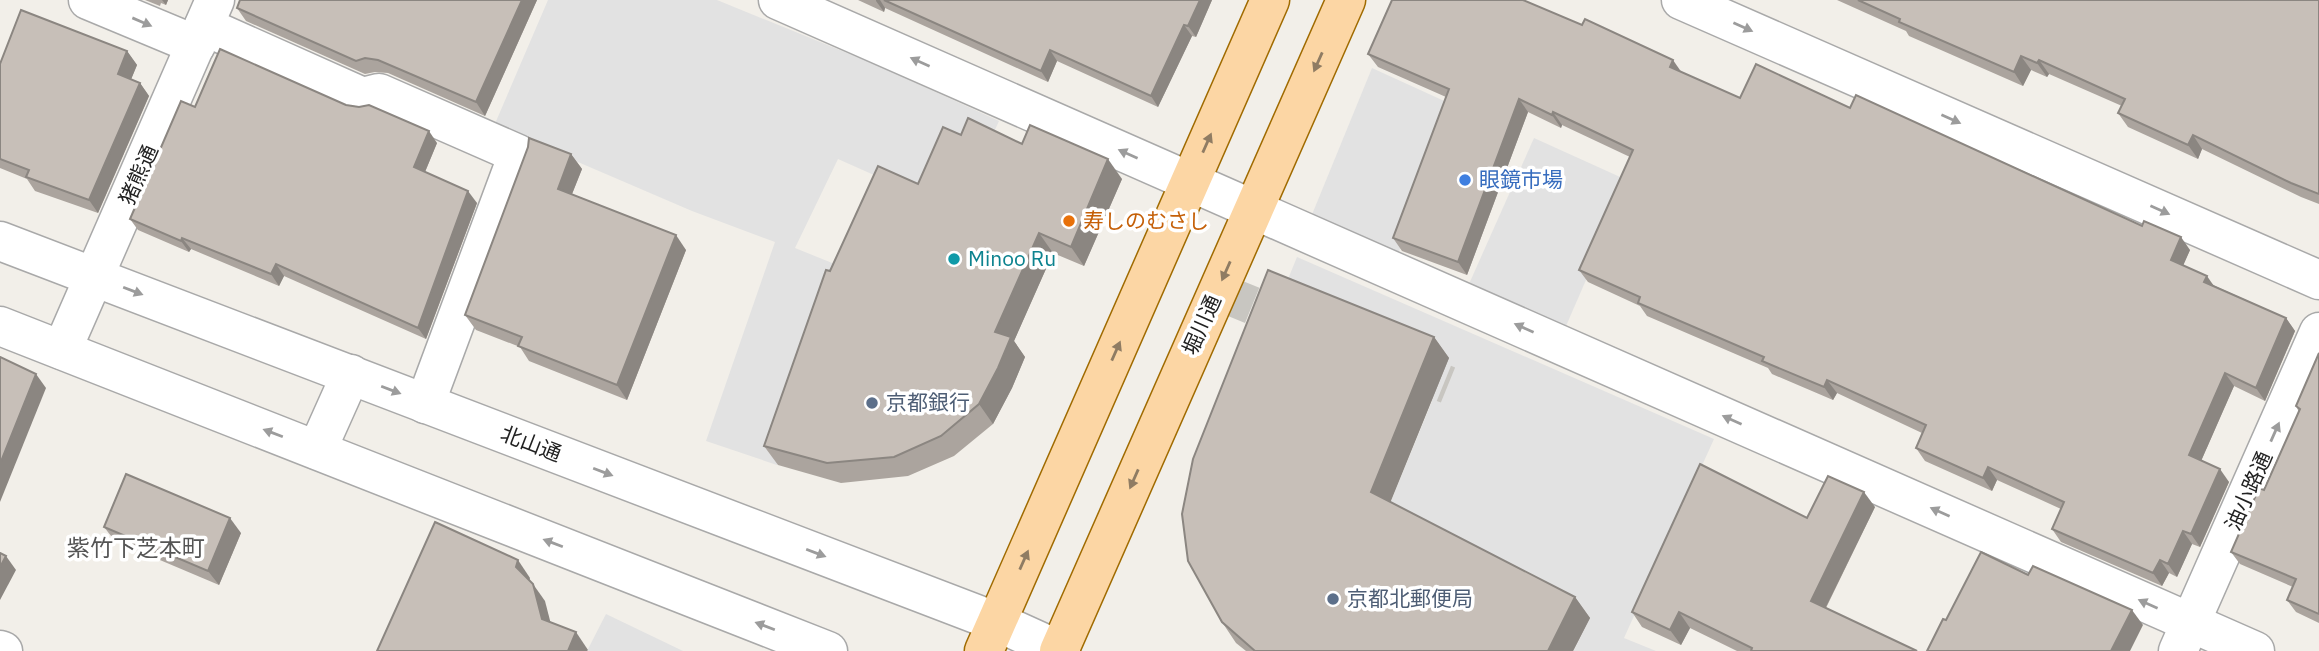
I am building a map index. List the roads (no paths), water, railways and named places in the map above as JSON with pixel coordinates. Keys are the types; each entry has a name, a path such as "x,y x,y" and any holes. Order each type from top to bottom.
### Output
{"main road":[{"path":"990,636 1270,0"},
{"name":"堀川通","path":"1060,651 1346,0"}],"street":[{"path":"88,0 205,24 363,97 379,93 518,154 425,404"},
{"path":"778,0 1253,209 2185,637 2255,651"},
{"path":"1681,0 2319,280"},
{"name":"猪熊通","path":"62,350 205,24"},
{"name":"北山通","path":"0,241 351,374 990,636 1060,651"},
{"path":"0,326 828,651"},
{"name":"油小路通","path":"2185,637 2319,332"},
{"path":"317,450 351,374"}],"tunnel":[{"path":"1217,291 1303,326"},
{"path":"1391,362 1448,385"}],"place":[{"name":"眼鏡市場","path":"1465,180"},
{"name":"寿しのむさし","path":"1069,221"},
{"name":"Minoo Ru","path":"954,259"},
{"name":"京都銀行","path":"872,403"},
{"name":"京都北郵便局","path":"1333,599"}],"district":[{"name":"紫竹下芝本町","path":"136,548"}]}
